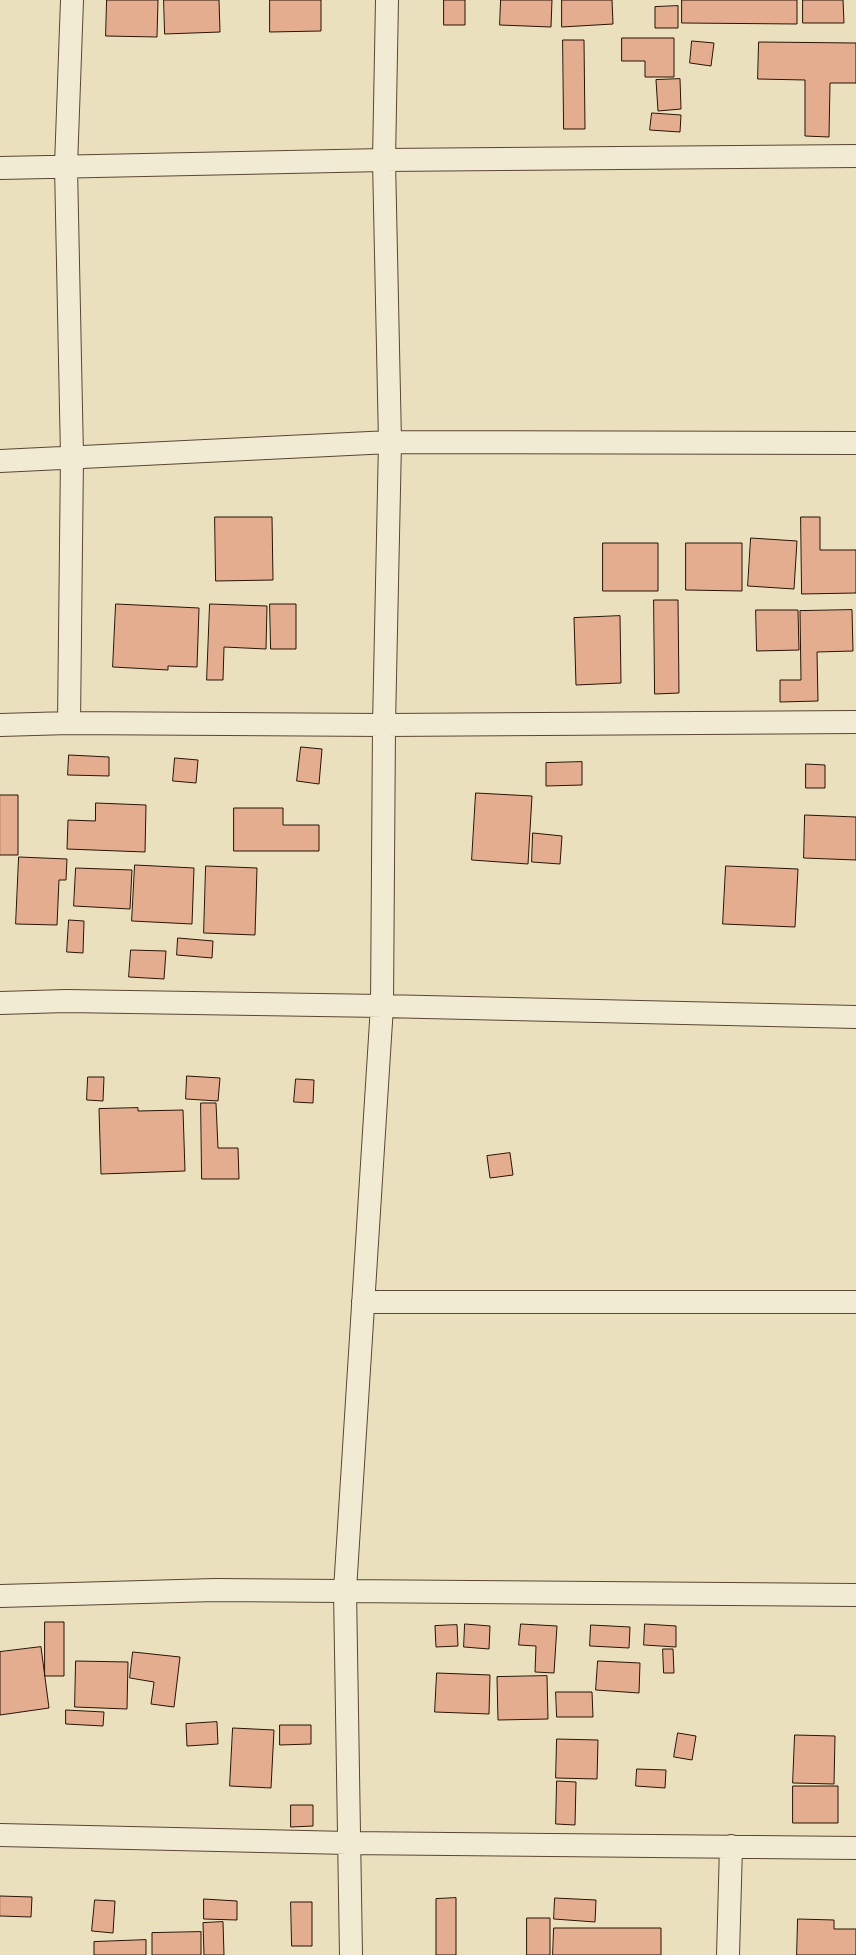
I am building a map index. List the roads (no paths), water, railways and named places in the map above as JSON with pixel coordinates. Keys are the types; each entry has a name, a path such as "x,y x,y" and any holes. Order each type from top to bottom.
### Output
{"street":[{"path":"68,723 72,457 66,166 72,0"},
{"path":"351,1955 345,1590 382,1006 384,725 390,442 384,160 387,0"},
{"path":"0,168 384,160 856,156"},
{"path":"0,461 390,442 856,443"},
{"path":"0,725 68,723 384,725 856,722"},
{"path":"0,1003 66,1001 382,1006 856,1017"},
{"path":"363,1302 856,1302"},
{"path":"0,1596 215,1590 856,1595"},
{"path":"0,1835 348,1843 856,1848"},
{"path":"728,1955 731,1846"}]}
